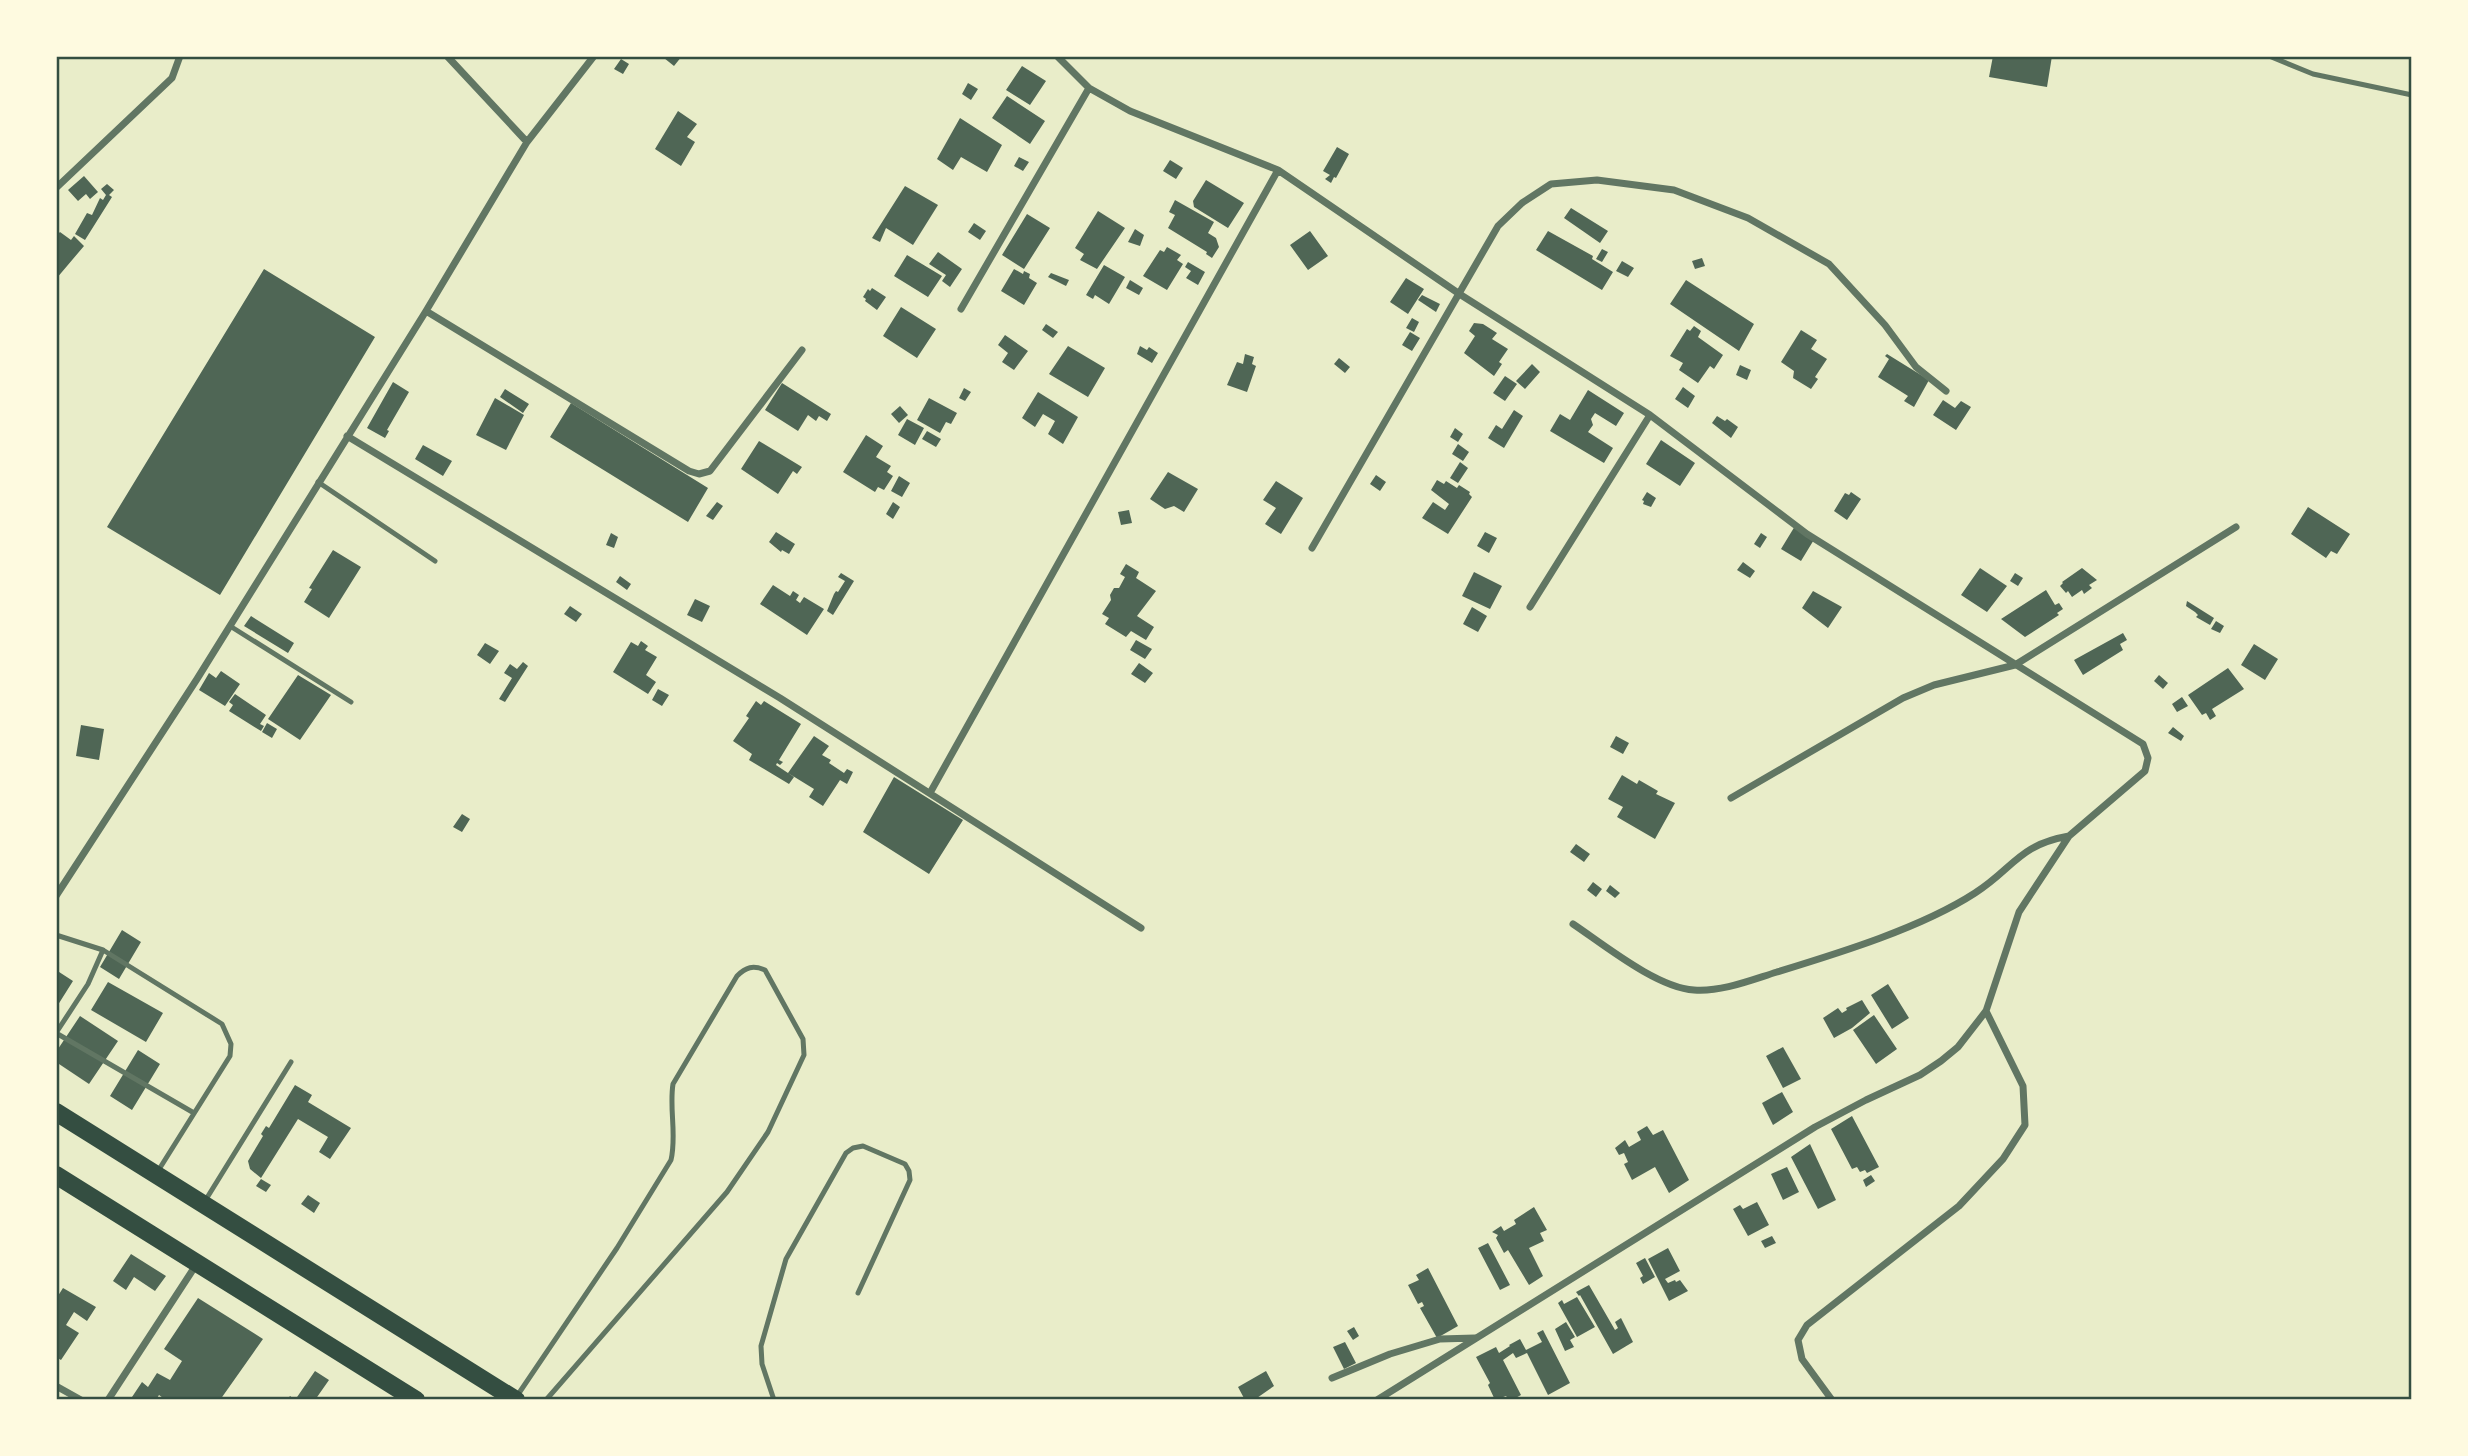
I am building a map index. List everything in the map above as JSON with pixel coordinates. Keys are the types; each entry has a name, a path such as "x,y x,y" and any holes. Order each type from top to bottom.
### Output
{"main road":[{"path":"56,1112 515,1400"},
{"path":"58,1179 416,1400"}],"street":[{"path":"56,188 172,78 180,56"},
{"path":"447,56 527,142"},
{"path":"56,896 230,626 426,311 527,142 593,56"},
{"path":"1057,56 1089,88 1130,111 1278,170 1461,295 1650,415 1807,534 2143,744 2148,758 2145,771 2069,836 2019,912 1986,1011 1958,1047 1920,1075 1815,1127 1377,1400"},
{"path":"961,309 1089,88"},
{"path":"930,793 1278,170"},
{"path":"1312,548 1499,226 1522,202 1551,184 1597,180 1674,190 1748,218 1829,264 1885,325 1916,367 1946,391"},
{"path":"426,311 689,471 699,474 710,471 802,350"},
{"path":"1530,607 1650,415"},
{"path":"347,436 780,698 1141,928"},
{"path":"1731,798 1903,698 1934,685 2015,665 2236,527"},
{"path":"1573,924 1641,969 1671,985 1694,990 1729,986 1822,958 1924,919 1976,893 2026,850 2047,840 2069,836"},
{"path":"1832,1400 1802,1359 1798,1340 1807,1325 1959,1206 2003,1158 2025,1125 2022,1086 1986,1011"},
{"path":"108,1400 197,1264"},
{"path":"1332,1378 1390,1354 1440,1339 1476,1338"},
{"path":"56,1385 80,1400"}],"lane":[{"path":"2269,56 2313,74 2412,95"},
{"path":"318,482 435,561"},
{"path":"230,626 351,702"},
{"path":"56,935 103,950 222,1024 231,1044 230,1056 157,1174"},
{"path":"103,950 88,984 56,1033 194,1113"},
{"path":"515,1400 617,1248 671,1160 674,1148 671,1095 673,1084 737,976 744,969 756,967 765,970 803,1039 804,1055 768,1132 727,1192 546,1400"},
{"path":"203,1203 291,1062"},
{"path":"774,1400 762,1364 761,1346 786,1259 846,1153 863,1146 905,1164 910,1180 858,1293"}],"building":[{"path":"682,56 674,66 664,58"},
{"path":"1993,56 2052,56 2047,87 1989,77"},
{"path":"621,59 629,64 623,74 614,69"},
{"path":"1022,66 1046,81 1030,105 1006,90"},
{"path":"968,83 978,89 971,100 962,94"},
{"path":"1007,96 1045,121 1030,144 992,118"},
{"path":"678,111 697,124 687,137 695,142 681,166 655,149"},
{"path":"960,118 1002,145 987,172 961,157 953,170 937,159"},
{"path":"1337,147 1349,154 1331,183 1325,179 1330,175 1323,171"},
{"path":"1019,157 1029,162 1023,171 1014,166"},
{"path":"1170,160 1183,168 1176,179 1163,171"},
{"path":"84,176 98,192 90,199 86,194 78,201 68,190"},
{"path":"1206,180 1244,203 1228,228 1194,207 1193,201"},
{"path":"107,184 114,190 109,195 112,197 85,240 75,234 87,213 92,215 100,198 103,200 106,195 101,189"},
{"path":"905,186 938,205 913,245 886,228 880,242 872,238"},
{"path":"1175,200 1214,222 1208,233 1216,238 1219,247 1212,258 1207,252 1168,228 1175,215 1169,212"},
{"path":"1571,208 1608,231 1600,243 1564,218"},
{"path":"1098,211 1125,228 1097,269 1080,260 1084,254 1075,248"},
{"path":"1027,214 1050,228 1024,269 1002,255"},
{"path":"974,223 986,231 980,240 968,232"},
{"path":"1135,229 1144,235 1140,246 1128,242"},
{"path":"1310,231 1328,256 1308,270 1290,245"},
{"path":"1548,231 1593,256 1592,259 1613,272 1602,290 1536,250"},
{"path":"60,232 71,240 74,236 84,246 56,279 56,236"},
{"path":"1167,247 1181,255 1177,260 1183,264 1167,290 1143,276 1160,250 1164,252"},
{"path":"1602,249 1608,252 1602,262 1596,259"},
{"path":"938,252 962,269 950,287 942,281 946,275 929,264"},
{"path":"907,255 942,276 928,297 894,276"},
{"path":"1702,258 1705,266 1695,269 1692,261"},
{"path":"1622,261 1634,268 1628,277 1616,271"},
{"path":"1188,262 1205,272 1198,285 1186,278 1191,271 1185,267"},
{"path":"1104,265 1125,277 1109,304 1095,295 1093,299 1086,295"},
{"path":"264,269 375,337 220,595 107,527"},
{"path":"1014,269 1030,274 1029,278 1037,283 1024,305 1001,291"},
{"path":"1051,273 1069,280 1066,286 1048,277"},
{"path":"1406,278 1424,289 1408,314 1390,302"},
{"path":"1130,280 1143,288 1139,295 1126,288"},
{"path":"1686,280 1754,324 1739,351 1670,304"},
{"path":"872,288 886,297 877,310 863,297 868,289 870,291"},
{"path":"1422,295 1440,304 1436,312 1418,300"},
{"path":"901,307 936,329 917,358 883,336"},
{"path":"1412,318 1419,322 1414,332 1406,328"},
{"path":"1474,323 1483,324 1497,333 1492,339 1508,349 1494,376 1464,353 1475,336 1469,331"},
{"path":"1046,324 1058,332 1053,338 1042,330"},
{"path":"1694,326 1701,331 1698,337 1723,355 1714,369 1710,366 1698,383 1679,370 1683,363 1670,356 1687,329 1690,331"},
{"path":"1801,330 1817,340 1811,349 1827,359 1815,377 1818,379 1811,389 1793,378 1794,371 1781,362"},
{"path":"1410,332 1420,338 1412,351 1402,345"},
{"path":"1005,335 1028,351 1014,370 1002,362 1008,353 998,345"},
{"path":"1068,346 1105,368 1088,397 1049,374"},
{"path":"1140,346 1147,350 1149,347 1158,353 1152,363 1137,354"},
{"path":"1245,354 1254,357 1252,364 1256,366 1247,392 1227,385 1237,362 1243,364"},
{"path":"1887,354 1929,380 1914,407 1904,401 1908,396 1878,377 1889,359 1885,356"},
{"path":"1339,358 1350,367 1345,373 1334,364"},
{"path":"1532,364 1540,372 1525,389 1516,381"},
{"path":"1740,365 1751,370 1747,380 1736,375"},
{"path":"1505,376 1517,384 1505,401 1493,393"},
{"path":"393,382 409,392 385,438 367,428"},
{"path":"782,383 831,414 827,421 819,416 816,421 808,415 798,431 765,410"},
{"path":"1683,387 1695,396 1688,408 1675,399"},
{"path":"964,388 971,392 965,401 959,398"},
{"path":"505,389 529,404 523,413 500,397"},
{"path":"1588,390 1624,413 1616,426 1595,413 1591,419 1593,425 1588,432 1613,448 1604,463 1550,431 1560,414 1570,420"},
{"path":"1038,392 1078,417 1063,444 1048,434 1055,421 1043,414 1035,427 1022,418"},
{"path":"495,398 524,415 506,450 476,435"},
{"path":"929,398 957,413 951,424 946,422 940,433 917,420"},
{"path":"1943,400 1955,408 1961,401 1971,407 1956,430 1933,415"},
{"path":"571,403 708,488 688,522 550,437"},
{"path":"900,406 908,415 899,423 891,414"},
{"path":"1514,410 1523,416 1504,448 1488,438 1496,425 1502,429"},
{"path":"1717,416 1738,427 1731,438 1712,423"},
{"path":"907,419 924,428 915,445 898,435"},
{"path":"1455,428 1463,434 1458,442 1450,437"},
{"path":"927,431 941,439 936,447 922,439"},
{"path":"866,435 883,446 876,457 891,466 887,472 893,476 884,490 878,487 875,492 843,472"},
{"path":"1661,440 1695,463 1680,486 1646,464"},
{"path":"759,441 802,467 797,474 793,471 778,494 741,469"},
{"path":"1458,444 1469,452 1463,461 1452,454"},
{"path":"423,445 452,461 443,476 415,459"},
{"path":"1460,462 1468,468 1458,483 1450,478"},
{"path":"1168,472 1198,489 1184,512 1174,506 1165,509 1150,499"},
{"path":"1376,475 1386,482 1380,491 1370,484"},
{"path":"899,476 910,483 902,497 891,491"},
{"path":"1437,480 1444,484 1446,481 1457,488 1459,485 1470,492 1472,497 1448,534 1422,518 1433,502 1445,510 1449,504 1431,490"},
{"path":"1276,481 1303,498 1281,534 1265,524 1276,508 1263,500"},
{"path":"1647,492 1656,498 1651,507 1643,504 1642,500"},
{"path":"1851,492 1861,499 1847,520 1834,511 1845,493 1849,495"},
{"path":"717,502 723,506 713,520 706,516"},
{"path":"893,502 900,507 893,519 886,514"},
{"path":"2308,507 2350,534 2337,554 2331,551 2326,558 2291,534"},
{"path":"1129,510 1132,523 1121,525 1118,512"},
{"path":"1795,526 1815,538 1801,561 1781,549"},
{"path":"776,532 795,544 789,554 782,550 781,552 769,542"},
{"path":"1485,532 1497,538 1489,553 1477,546"},
{"path":"611,533 618,537 614,548 606,545"},
{"path":"1761,533 1767,537 1760,548 1754,544"},
{"path":"333,550 361,567 329,618 304,602 312,589 309,588"},
{"path":"1743,562 1755,571 1750,578 1737,570"},
{"path":"1126,564 1139,572 1136,578 1156,591 1137,616 1154,627 1146,640 1131,631 1126,637 1105,624 1109,618 1102,614 1111,600 1110,595 1114,588 1119,588 1125,577 1120,574"},
{"path":"1980,568 2007,586 1987,612 1961,595"},
{"path":"2082,568 2097,580 2089,585 2092,588 2084,594 2082,590 2072,597 2060,586"},
{"path":"1474,572 1502,586 1490,609 1462,596"},
{"path":"841,573 854,581 833,615 827,611 834,594 845,581 838,577"},
{"path":"2015,573 2023,578 2018,586 2010,581"},
{"path":"620,576 631,584 627,590 616,582"},
{"path":"773,585 790,596 793,591 799,595 796,600 800,603 804,597 824,609 807,635 760,604"},
{"path":"2046,590 2055,605 2059,603 2063,609 2057,613 2059,615 2025,637 2001,619"},
{"path":"1813,591 1842,607 1828,628 1802,608"},
{"path":"695,599 710,606 702,622 687,615"},
{"path":"2187,601 2214,618 2210,625 2196,617 2198,615 2186,606"},
{"path":"570,606 582,614 576,622 564,614"},
{"path":"1472,607 1487,616 1478,632 1463,624"},
{"path":"251,616 294,643 288,653 244,626"},
{"path":"2216,621 2224,626 2220,633 2211,629"},
{"path":"2123,633 2127,640 2120,644 2123,650 2083,675 2074,660"},
{"path":"1136,640 1152,649 1145,659 1130,650"},
{"path":"641,641 648,646 645,650 657,657 646,675 656,682 648,694 613,672 631,642 638,646"},
{"path":"485,643 499,651 490,664 477,655"},
{"path":"2254,644 2278,659 2265,680 2241,665"},
{"path":"523,662 528,666 505,702 499,699 512,678 504,673 510,664 517,669"},
{"path":"1139,663 1153,673 1145,683 1131,674"},
{"path":"2228,668 2244,689 2212,709 2216,716 2210,720 2206,713 2202,715 2188,695"},
{"path":"221,671 240,684 225,706 199,690 209,673 216,678"},
{"path":"298,675 331,695 300,740 268,719"},
{"path":"2159,675 2168,683 2163,689 2154,681"},
{"path":"658,689 669,695 662,706 652,700"},
{"path":"235,694 266,715 260,724 264,726 261,731 229,711 233,705 229,702"},
{"path":"2182,697 2188,706 2177,712 2172,704"},
{"path":"756,701 761,705 764,701 801,724 779,760 783,762 776,765 794,777 789,784 749,760 752,754 733,741 749,718 746,716"},
{"path":"267,723 277,729 272,738 262,732"},
{"path":"81,725 104,729 99,760 76,756"},
{"path":"2173,727 2184,736 2181,741 2168,733"},
{"path":"814,736 829,746 822,755 831,760 829,763 844,773 847,769 853,772 847,784 840,780 823,806 809,797 814,789 788,773"},
{"path":"1616,736 1629,743 1623,754 1610,747"},
{"path":"1622,775 1637,784 1639,780 1658,791 1656,794 1675,803 1655,839 1617,817 1623,807 1608,799"},
{"path":"894,777 963,820 929,874 863,832"},
{"path":"462,814 470,819 462,832 453,827"},
{"path":"1576,844 1590,854 1584,862 1570,852"},
{"path":"1593,882 1602,889 1596,897 1587,890"},
{"path":"1610,885 1620,893 1615,898 1606,891"},
{"path":"122,930 141,942 119,979 100,967"},
{"path":"56,970 73,981 56,1008"},
{"path":"108,982 163,1013 146,1042 91,1010"},
{"path":"1888,984 1909,1018 1892,1029 1871,995"},
{"path":"1862,1000 1870,1013 1834,1038 1823,1018 1838,1008 1842,1013"},
{"path":"1874,1015 1897,1049 1876,1064 1853,1030"},
{"path":"80,1016 118,1041 89,1084 56,1062 56,1052"},
{"path":"1783,1047 1801,1079 1783,1088 1766,1056"},
{"path":"138,1050 160,1064 132,1110 110,1096"},
{"path":"295,1085 312,1095 308,1102 351,1128 330,1159 319,1152 328,1137 298,1119 261,1178 250,1169 248,1161 263,1136 261,1134 266,1126 269,1128"},
{"path":"1782,1092 1793,1112 1773,1125 1762,1103"},
{"path":"1852,1116 1879,1167 1867,1173 1865,1170 1860,1172 1857,1167 1852,1169 1831,1129"},
{"path":"1647,1126 1653,1135 1663,1130 1689,1180 1669,1193 1655,1167 1632,1180 1624,1164 1628,1162 1624,1153 1619,1155 1615,1148 1625,1140 1629,1147 1641,1140 1637,1132"},
{"path":"1810,1144 1836,1200 1818,1209 1791,1157"},
{"path":"1787,1167 1799,1192 1783,1200 1771,1174"},
{"path":"1871,1175 1875,1181 1866,1187 1863,1180"},
{"path":"261,1179 271,1185 266,1192 256,1186"},
{"path":"308,1195 320,1203 314,1213 301,1204"},
{"path":"1757,1202 1769,1225 1748,1236 1733,1209 1740,1205 1743,1209"},
{"path":"1534,1207 1547,1230 1540,1233 1544,1241 1529,1248 1543,1276 1529,1285 1508,1250 1504,1253 1496,1238 1498,1235 1492,1232 1501,1226 1504,1231 1516,1224 1514,1220"},
{"path":"1772,1236 1776,1243 1765,1248 1761,1241"},
{"path":"1488,1243 1510,1285 1500,1290 1478,1248"},
{"path":"1668,1248 1680,1271 1665,1279 1668,1283 1680,1280 1688,1291 1669,1301 1648,1259"},
{"path":"131,1254 166,1276 155,1291 134,1277 126,1290 113,1281"},
{"path":"1645,1258 1655,1277 1643,1284 1640,1278 1643,1276 1636,1263"},
{"path":"1428,1268 1458,1326 1437,1338 1420,1308 1424,1306 1422,1302 1418,1304 1408,1285 1419,1280 1416,1275"},
{"path":"1589,1285 1615,1330 1618,1328 1615,1322 1621,1318 1633,1342 1613,1354 1576,1292"},
{"path":"63,1288 96,1307 87,1321 74,1312 66,1325 79,1333 61,1360 56,1357 56,1299"},
{"path":"1577,1297 1595,1327 1577,1337 1558,1303 1562,1300 1564,1304"},
{"path":"198,1298 263,1339 220,1400 161,1400 163,1398 159,1395 156,1400 130,1400 142,1382 148,1387 157,1373 170,1380 182,1361 164,1349"},
{"path":"1566,1322 1575,1337 1570,1340 1574,1347 1565,1351 1555,1329"},
{"path":"1354,1327 1359,1336 1353,1340 1347,1331"},
{"path":"1543,1330 1570,1383 1548,1395 1527,1353 1516,1358 1513,1353 1503,1360 1521,1395 1512,1400 1506,1396 1495,1400 1488,1385 1490,1383 1476,1357 1496,1347 1499,1353 1520,1339 1526,1350 1542,1342 1537,1333"},
{"path":"1345,1342 1356,1363 1344,1369 1333,1347"},
{"path":"315,1371 329,1380 315,1400 295,1400"},
{"path":"1266,1371 1274,1386 1254,1400 1245,1400 1238,1387"}]}
